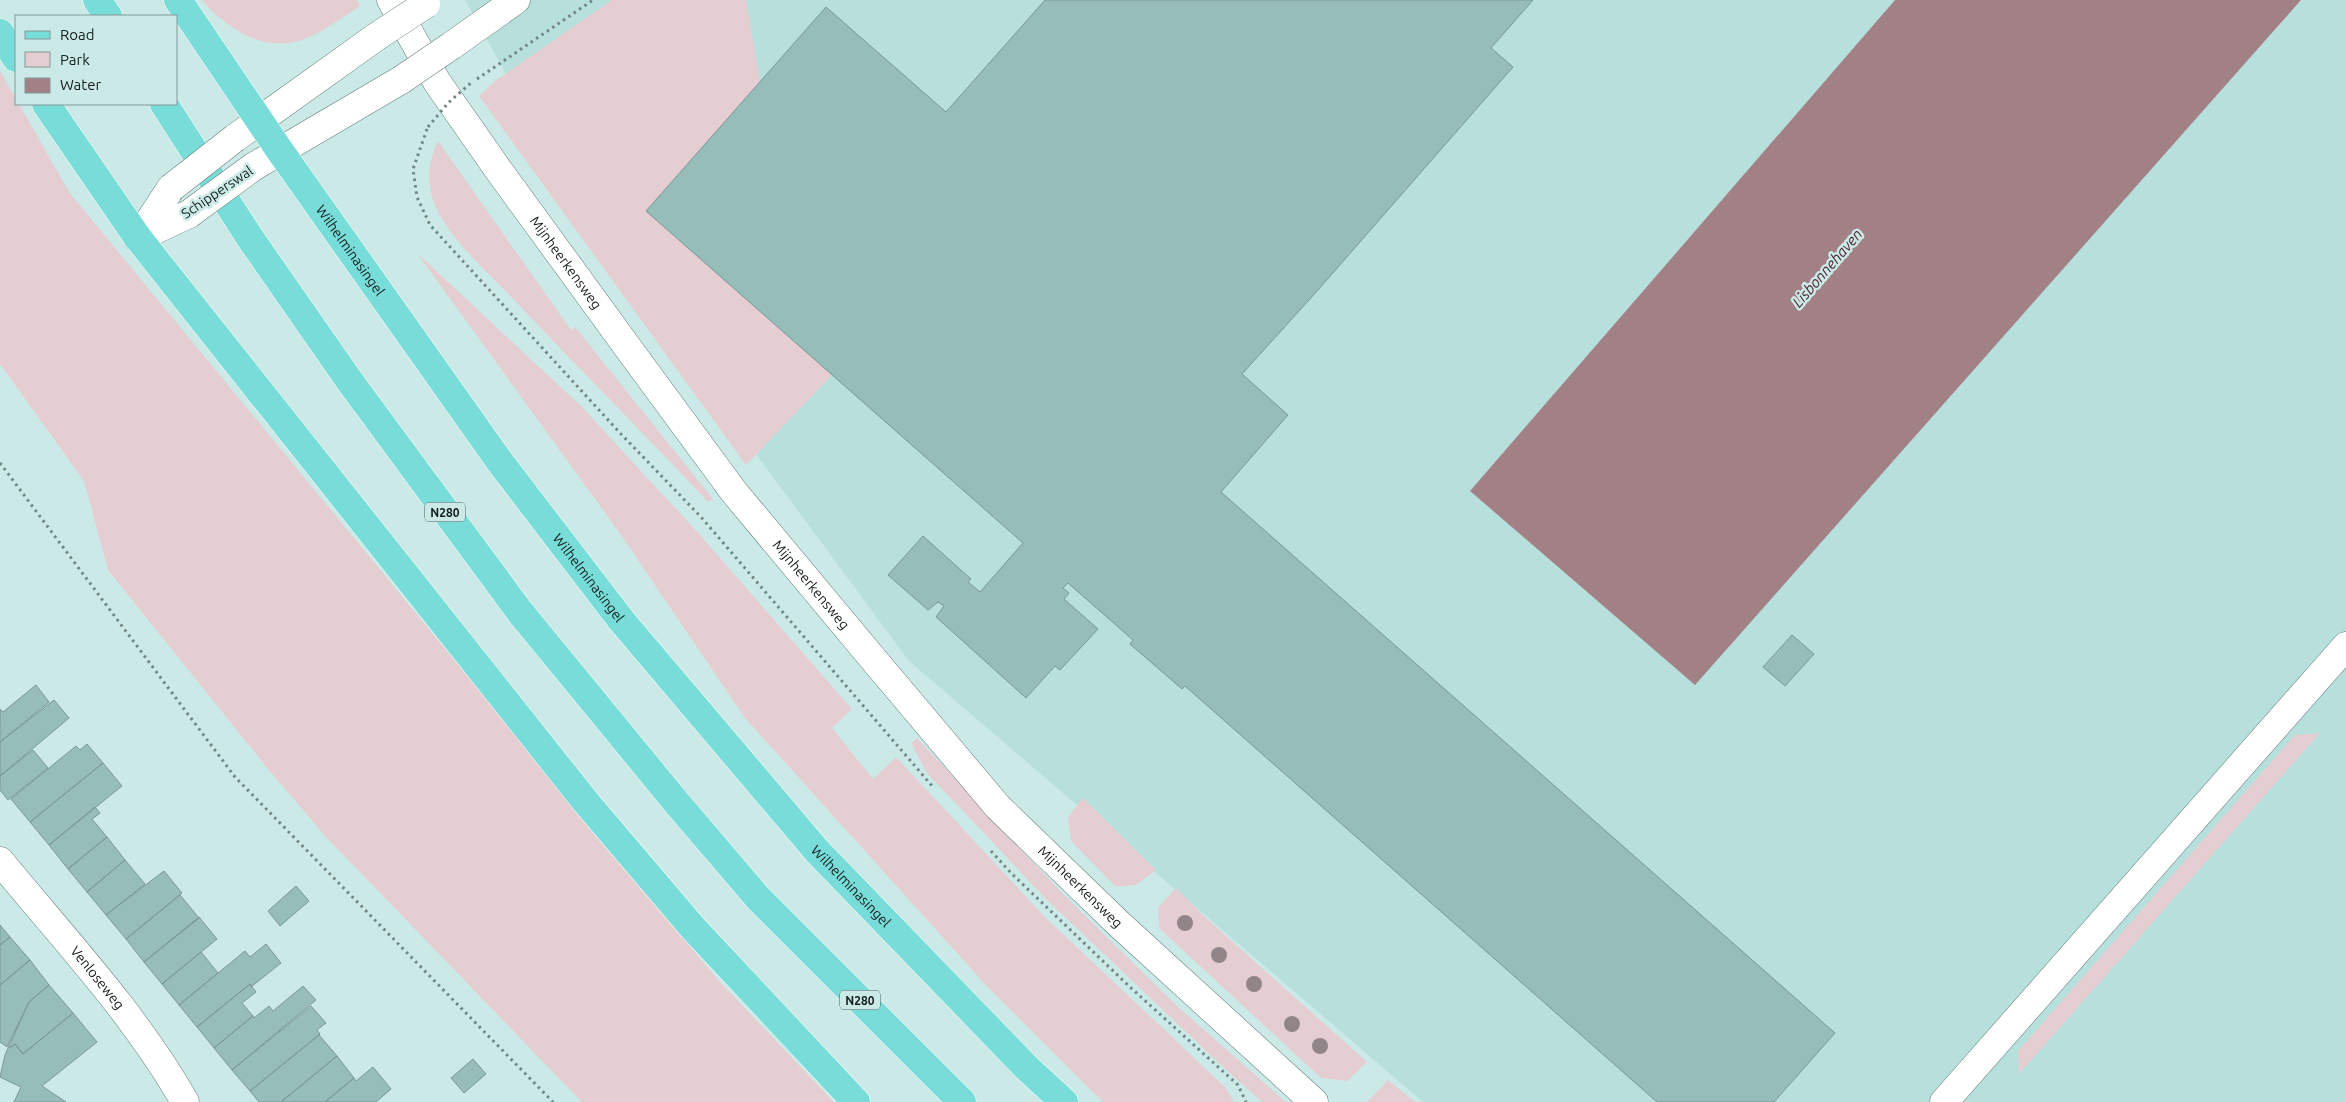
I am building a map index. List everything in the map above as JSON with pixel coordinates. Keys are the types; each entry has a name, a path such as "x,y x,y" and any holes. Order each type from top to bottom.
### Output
{"main road":[{"path":"97,0 107,15"},
{"name":"Wilhelminasingel","path":"178,0 280,151 500,462 621,620 817,851 1027,1068 1064,1102"},
{"path":"0,33 15,56"},
{"path":"47,105 138,238 585,801 693,928 856,1102"},
{"name":"N280","path":"165,105 250,238 350,384 520,612 676,802 758,898 962,1102"}],"street":[{"name":"Mijnheerkensweg","path":"391,0 437,82 602,312 734,492 869,654 998,807 1119,924 1314,1102"},
{"name":"Schipperswal","path":"138,238 189,214 254,167 401,80 516,0"},
{"name":"Schipperswal","path":"138,238 171,188 259,119 376,36 429,2"},
{"path":"1944,1102 2346,646"},
{"name":"Venloseweg","path":"0,862 124,1012 164,1066 185,1102"}],"path":[{"path":"594,0 472,82 448,103 428,127 414,169 417,197 430,225 620,433 701,516 877,722"},
{"path":"0,463 235,777 553,1102"},
{"path":"1238,1085 1246,1102"}],"shaded area":[{"path":"465,0 1895,0 1470,491 1695,684 2301,0 2346,0 2346,1102 1423,1102 909,661 600,243"}],"green space":[{"path":"202,0 357,0 360,6 314,35 291,42 277,43 248,37 223,21"},
{"path":"612,0 746,0 760,82 646,211 832,375 746,465 479,96 495,81"},
{"path":"0,71 15,97 15,105 20,105 69,192 718,980 834,1102 582,1102 326,837 268,769 108,570 84,481 0,364"},
{"path":"438,141 571,330 575,327 713,499 708,502 452,234 437,210 431,192 430,167"},
{"path":"417,253 581,406 701,536 852,709 832,728 873,779 896,757 1045,917 1225,1087 1234,1102 1103,1102 984,983 745,718 621,535"},
{"path":"2320,733 2019,1074 2018,1051 2295,735"},
{"path":"917,738 1065,896 1178,1007 1286,1102 1262,1102 1046,899 927,773 911,743"},
{"path":"1083,798 1156,870 1136,885 1116,887 1071,841 1068,817"},
{"path":"1176,888 1205,917 1367,1062 1347,1081 1321,1078 1159,928 1158,908"},
{"path":"1388,1080 1415,1102 1367,1102"}],"water":[{"name":"Lisbonnehaven","path":"1895,0 2301,0 1695,685 1470,491"}],"building":[{"path":"1045,0 1533,0 1491,48 1513,67 1242,374 1288,415 1221,492 1835,1033 1774,1102 1657,1102 1185,686 1182,689 1130,644 1133,640 1068,583 1063,588 1069,593 1064,599 1098,629 1060,670 1055,666 1026,698 936,617 944,606 938,602 928,610 888,575 923,536 971,579 968,582 980,592 1023,543 646,211 826,7 946,112"},
{"path":"1792,635 1814,654 1785,686 1763,667"},
{"path":"36,685 49,702 0,742 0,709 3,712"},
{"path":"54,700 69,718 0,776 0,742"},
{"path":"87,744 103,763 30,822 11,799 76,746 80,750"},
{"path":"33,750 48,768 8,800 0,790 0,776"},
{"path":"103,763 122,786 49,845 30,822"},
{"path":"95,807 100,813 92,819 107,837 68,869 49,845"},
{"path":"107,837 125,860 87,892 68,869"},
{"path":"125,860 145,884 106,915 87,892"},
{"path":"164,871 182,893 126,939 106,915"},
{"path":"296,886 309,901 280,926 268,911"},
{"path":"180,895 199,918 144,962 126,939"},
{"path":"199,917 217,939 162,984 144,962"},
{"path":"0,925 10,937 0,945"},
{"path":"10,937 30,960 0,985 0,945"},
{"path":"266,944 281,963 251,987 250,984 197,1027 179,1005 245,951 250,957"},
{"path":"201,952 218,973 179,1005 162,984"},
{"path":"30,960 49,985 29,1002 7,1047 0,1042 0,985"},
{"path":"250,984 256,992 242,1003 253,1016 214,1048 197,1027"},
{"path":"49,985 73,1013 23,1054 15,1044 11,1047 9,1046 29,1002"},
{"path":"303,986 316,1000 232,1070 214,1048 253,1016 254,1018 269,1006 273,1011"},
{"path":"311,1006 326,1023 317,1030 320,1034 250,1091 232,1070"},
{"path":"73,1013 97,1042 42,1086 66,1102 14,1102 21,1087 0,1077 9,1046 11,1047 15,1044 23,1054"},
{"path":"319,1035 337,1056 281,1102 259,1102 250,1091"},
{"path":"337,1056 354,1078 325,1102 281,1102"},
{"path":"473,1059 486,1074 464,1093 451,1078"},
{"path":"373,1067 391,1089 376,1102 325,1102 354,1078 356,1081"}]}
